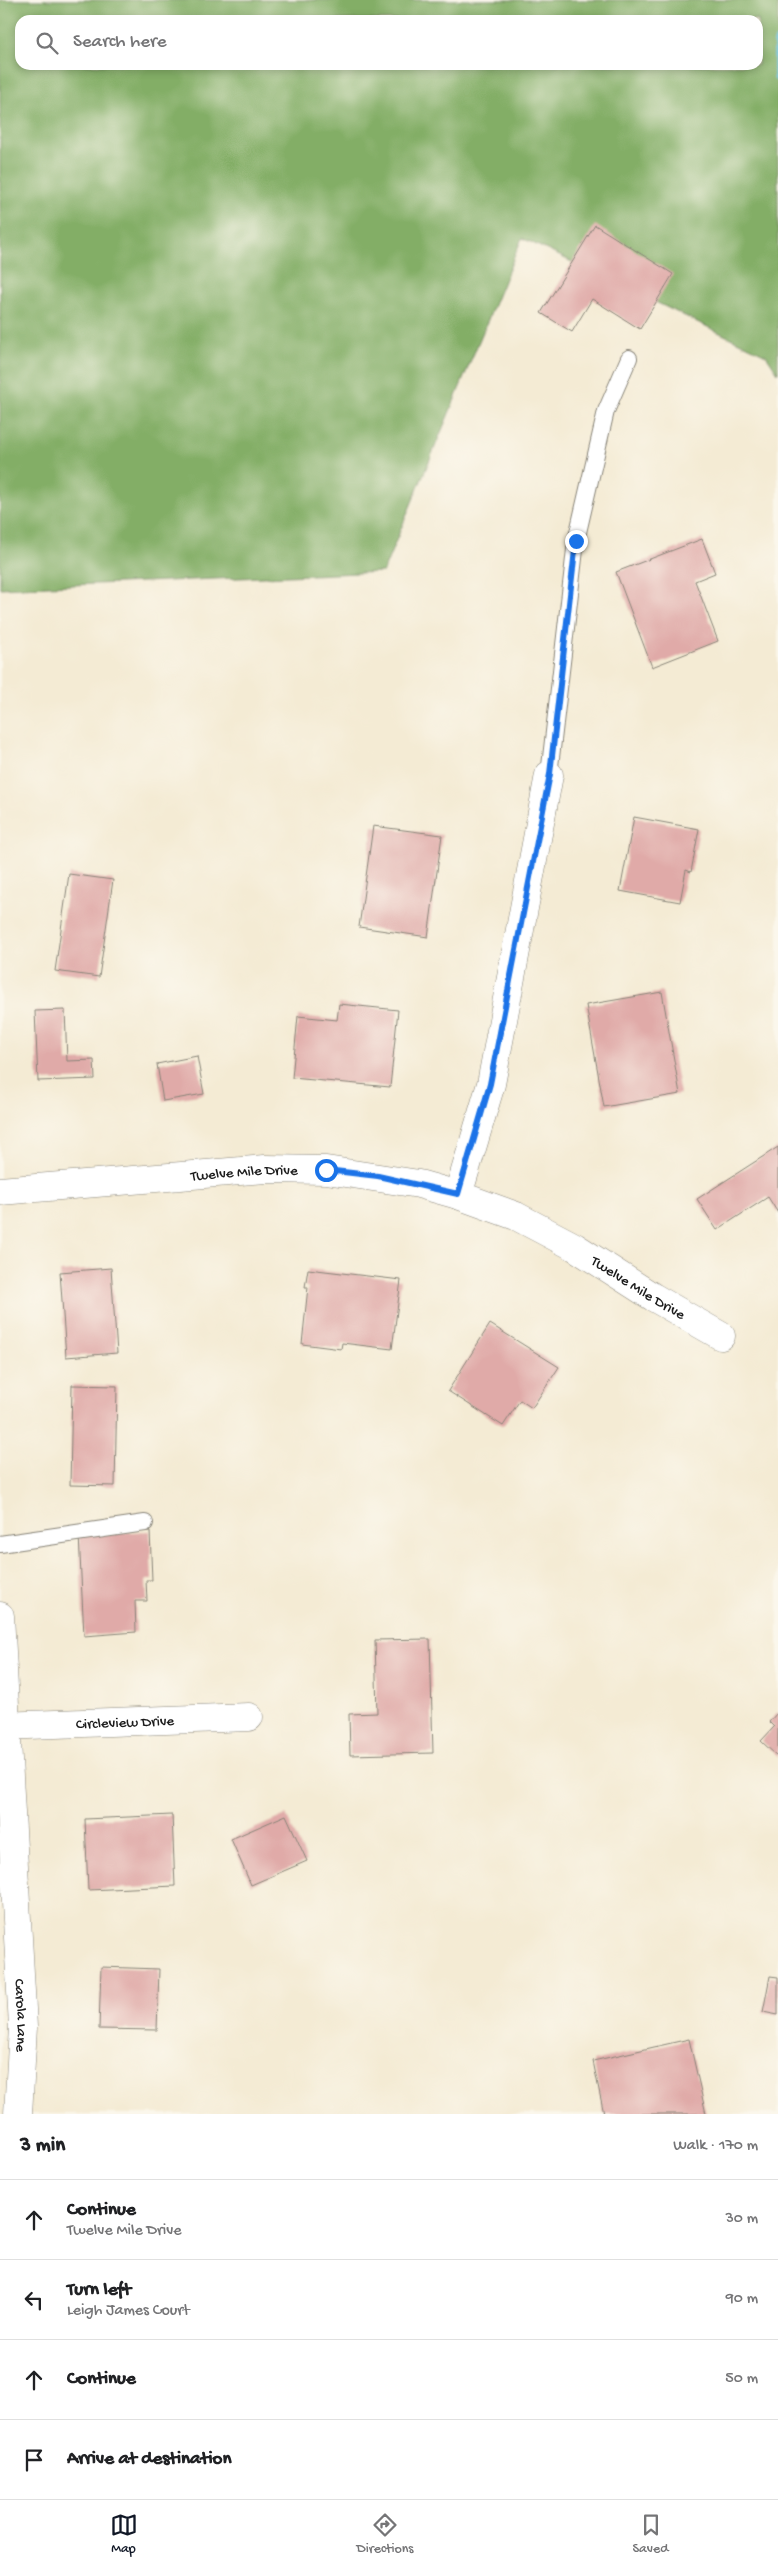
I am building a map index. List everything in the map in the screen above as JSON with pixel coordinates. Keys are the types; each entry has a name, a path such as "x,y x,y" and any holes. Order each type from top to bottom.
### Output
{"street":[{"path":"458,1194 490,1084 550,774"},
{"name":"Twelve Mile Drive","path":"0,1191 265,1169 326,1170 378,1176 458,1194 516,1216 575,1247 653,1297 721,1336"},
{"name":"Carola Lane","path":"0,1616 3,1725 23,2027 18,2114"},
{"name":"Circleview Drive","path":"3,1725 249,1717"}],"lane":[{"path":"550,774 576,541 606,410 629,358"},
{"path":"0,1544 144,1523"}],"green space":[{"path":"0,0 778,0 778,373 766,355 522,238 383,572 0,588"}],"building":[{"path":"595,225 673,274 640,329 592,299 572,332 541,313"},
{"path":"702,539 715,573 695,581 718,641 652,667 616,572"},
{"path":"634,817 699,829 691,872 686,870 680,902 620,891"},
{"path":"373,826 442,835 428,937 359,927"},
{"path":"69,874 113,880 99,977 55,971"},
{"path":"662,992 680,1094 604,1107 586,1005"},
{"path":"339,1004 398,1010 390,1087 292,1078 298,1016 337,1020"},
{"path":"65,1010 67,1061 94,1060 95,1079 38,1081 35,1011"},
{"path":"197,1056 204,1094 163,1101 157,1064"},
{"path":"778,1147 778,1213 768,1197 717,1230 697,1199"},
{"path":"111,1268 117,1353 66,1357 60,1272"},
{"path":"308,1269 401,1280 392,1349 342,1343 341,1349 302,1344 308,1287 305,1287"},
{"path":"490,1324 559,1367 532,1408 520,1400 503,1426 448,1391"},
{"path":"72,1385 117,1386 115,1486 70,1485"},
{"path":"150,1531 152,1580 146,1580 147,1601 135,1601 136,1632 84,1636 79,1535"},
{"path":"430,1639 433,1753 350,1755 349,1714 377,1713 375,1640"},
{"path":"778,1712 778,1757 761,1741 774,1727 769,1722"},
{"path":"172,1815 175,1886 88,1890 85,1819"},
{"path":"286,1815 307,1861 251,1885 231,1839"},
{"path":"101,1967 159,1969 157,2030 99,2029"},
{"path":"770,1976 778,1977 778,2015 763,2012"},
{"path":"689,2039 706,2114 604,2114 593,2061"}],"waterway":[{"path":"778,42 778,77"}],"route":[{"path":"326,1170 378,1176 458,1194 476,1141 490,1084 550,774 576,541"}]}
